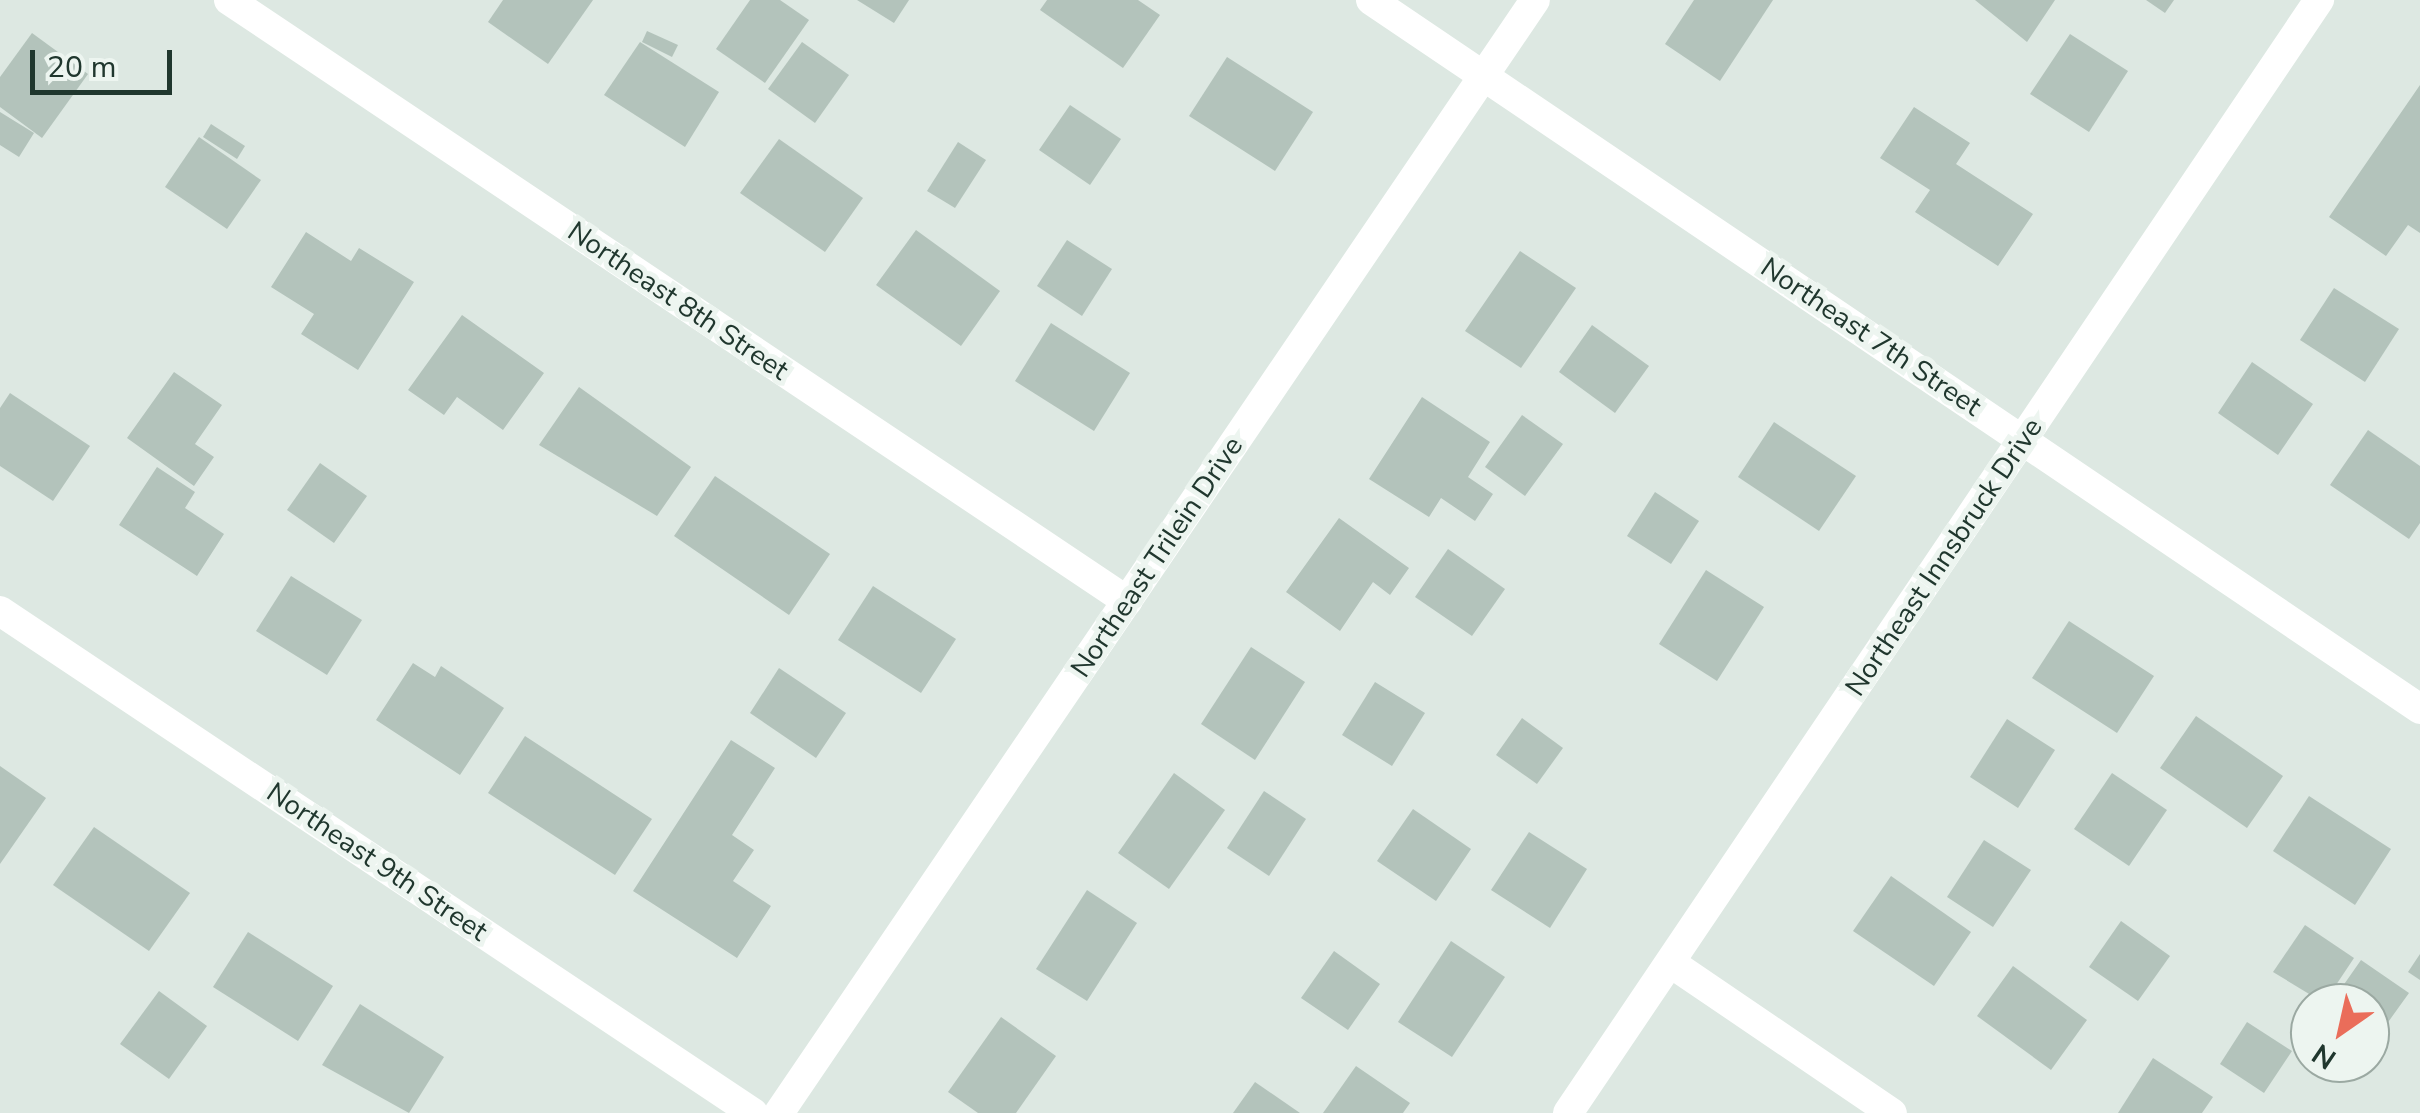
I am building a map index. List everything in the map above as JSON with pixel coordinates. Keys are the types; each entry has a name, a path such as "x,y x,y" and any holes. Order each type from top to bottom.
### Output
{"street":[{"name":"Northeast 8th Street","path":"230,0 1127,601"},
{"name":"Northeast 7th Street","path":"1371,0 2420,708"},
{"name":"Northeast Trilein Drive","path":"779,1113 1535,0"},
{"name":"Northeast Innsbruck Drive","path":"1568,1113 2319,0"},
{"name":"Northeast 9th Street","path":"0,611 753,1113"},
{"path":"1671,963 1892,1113"}],"building":[{"path":"503,0 593,0 548,64 488,22"},
{"path":"750,0 780,0 809,20 765,83 716,49"},
{"path":"857,0 909,0 894,23"},
{"path":"1047,0 1138,0 1160,15 1123,68 1040,10"},
{"path":"1694,0 1773,0 1720,81 1665,44"},
{"path":"1975,0 2055,0 2027,42"},
{"path":"2146,0 2174,0 2165,13"},
{"path":"647,31 678,45 672,57 642,42"},
{"path":"32,33 88,74 42,138 0,107 0,77"},
{"path":"2070,34 2128,71 2089,132 2030,94"},
{"path":"640,42 719,92 685,147 604,95"},
{"path":"802,42 849,75 815,123 768,89"},
{"path":"1227,57 1313,112 1275,171 1189,116"},
{"path":"2420,85 2420,233 2408,225 2386,256 2329,217"},
{"path":"1070,105 1121,139 1090,185 1039,150"},
{"path":"1914,107 1970,143 1956,164 2033,214 1998,266 1915,212 1930,190 1880,158"},
{"path":"0,112 34,133 19,157 0,145"},
{"path":"211,124 245,146 237,159 203,137"},
{"path":"199,137 261,180 227,229 165,187"},
{"path":"779,139 863,198 825,252 740,193"},
{"path":"958,142 986,160 955,208 927,191"},
{"path":"916,230 1000,291 961,346 876,285"},
{"path":"306,232 351,261 359,248 414,282 358,370 301,334 314,314 271,287"},
{"path":"1067,240 1112,269 1082,316 1037,286"},
{"path":"1520,251 1576,288 1521,368 1465,331"},
{"path":"2334,288 2399,329 2365,382 2300,340"},
{"path":"462,315 544,373 503,430 457,397 444,415 408,390"},
{"path":"1051,323 1130,373 1094,431 1015,381"},
{"path":"1592,325 1649,366 1615,413 1559,372"},
{"path":"2252,362 2313,404 2278,455 2218,413"},
{"path":"174,372 222,405 195,444 214,457 194,486 127,438"},
{"path":"579,387 691,467 657,516 539,445"},
{"path":"10,393 90,446 53,501 0,466 0,408"},
{"path":"1422,397 1490,442 1468,477 1493,494 1475,521 1441,498 1429,517 1369,479"},
{"path":"1522,415 1563,444 1525,496 1485,467"},
{"path":"1774,422 1856,476 1819,531 1738,477"},
{"path":"2368,430 2420,466 2420,523 2409,539 2330,485"},
{"path":"320,463 367,496 334,543 287,510"},
{"path":"157,467 195,492 185,508 224,534 197,576 119,525"},
{"path":"715,476 830,554 789,615 674,536"},
{"path":"1655,492 1699,521 1671,564 1627,536"},
{"path":"1339,518 1409,568 1390,595 1373,582 1340,631 1286,592"},
{"path":"1448,549 1505,589 1472,636 1415,597"},
{"path":"1706,570 1764,607 1717,681 1659,644"},
{"path":"291,576 362,620 327,675 256,631"},
{"path":"873,586 956,639 921,693 838,640"},
{"path":"2069,621 2154,676 2117,733 2032,678"},
{"path":"1251,647 1305,682 1255,760 1201,724"},
{"path":"413,663 435,677 441,666 504,708 460,775 376,720"},
{"path":"779,668 846,713 816,758 750,713"},
{"path":"1375,682 1425,713 1392,766 1342,735"},
{"path":"2196,716 2283,776 2247,828 2160,768"},
{"path":"1522,718 1563,748 1537,784 1496,755"},
{"path":"2007,719 2055,750 2018,808 1970,777"},
{"path":"525,736 652,819 615,875 488,793"},
{"path":"731,740 775,768 732,835 754,850 733,881 771,906 737,958 633,891"},
{"path":"0,766 46,798 0,864"},
{"path":"1174,773 1225,810 1169,889 1118,853"},
{"path":"2112,773 2167,810 2129,866 2074,829"},
{"path":"1264,791 1306,819 1269,876 1227,848"},
{"path":"2309,796 2391,849 2355,905 2273,851"},
{"path":"1413,809 1471,849 1436,901 1377,861"},
{"path":"94,827 190,893 149,951 53,885"},
{"path":"1529,832 1587,869 1550,928 1491,890"},
{"path":"1984,840 2031,870 1993,927 1947,897"},
{"path":"1891,876 1971,932 1934,986 1853,931"},
{"path":"1087,890 1137,923 1087,1001 1036,969"},
{"path":"2121,921 2170,956 2138,1001 2089,967"},
{"path":"2305,925 2354,958 2337,983 2291,983 2273,972"},
{"path":"248,932 333,986 298,1041 213,987"},
{"path":"1451,941 1505,977 1452,1057 1398,1022"},
{"path":"1334,951 1380,984 1348,1030 1301,998"},
{"path":"2420,954 2420,980 2408,972"},
{"path":"2361,960 2409,993 2390,1019 2390,983 2345,983"},
{"path":"2013,966 2087,1020 2051,1070 1977,1016"},
{"path":"159,991 207,1026 169,1079 120,1044"},
{"path":"360,1004 444,1057 409,1113 322,1065"},
{"path":"1001,1017 1056,1056 1016,1113 978,1113 948,1092"},
{"path":"2247,1022 2290,1050 2264,1093 2220,1064"},
{"path":"2153,1058 2213,1097 2202,1113 2118,1113"},
{"path":"1356,1066 1410,1103 1403,1113 1323,1113"},
{"path":"1255,1082 1300,1113 1233,1113"}]}
